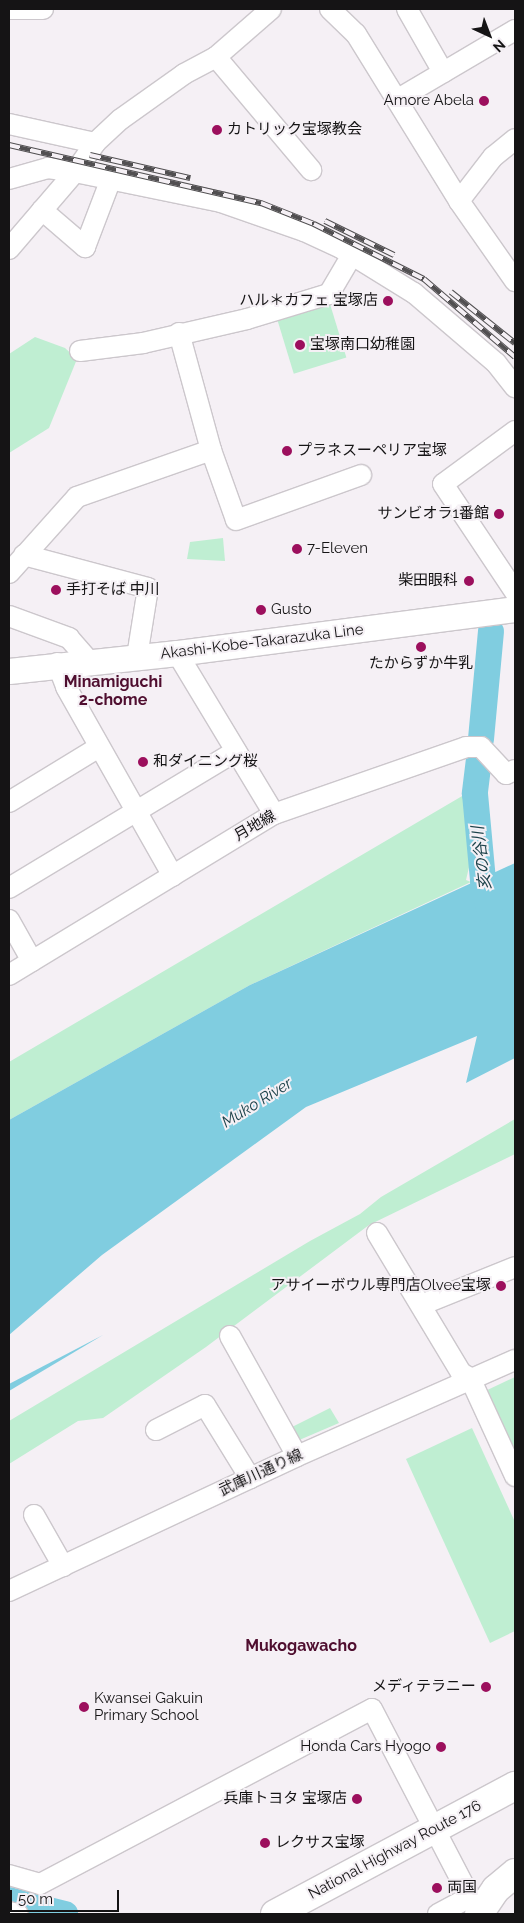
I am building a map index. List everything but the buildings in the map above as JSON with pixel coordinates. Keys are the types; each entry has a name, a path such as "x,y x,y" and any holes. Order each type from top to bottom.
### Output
{"highway":[{"name":"National Highway Route 176","path":"312,1914 440,1836 515,1786"},
{"name":"National Highway Route 176","path":"275,1914 440,1836 515,1807"},
{"path":"477,1907 515,1873"}],"main road":[{"name":"Akashi-Kobe-Takarazuka Line","path":"9,670 177,653 515,609"}],"street":[{"path":"9,9 43,9"},
{"path":"9,249 75,172 95,143 121,119 184,74 216,57 271,9"},
{"path":"330,9 356,34 398,99 459,202 515,281"},
{"path":"406,9 443,72"},
{"path":"398,99 515,30"},
{"path":"216,57 311,170"},
{"path":"9,124 95,143"},
{"path":"459,202 494,157 514,142"},
{"path":"9,179 48,168 75,172 221,202 304,231 352,254 440,314 496,363 515,387"},
{"path":"42,210 85,247 110,179"},
{"path":"80,351 143,343 179,333 247,319 329,294 352,254"},
{"path":"179,333 211,450 236,520 361,475"},
{"path":"515,431 443,484 515,592"},
{"path":"9,573 77,497 211,450"},
{"path":"24,555 148,588 137,657"},
{"path":"9,616 69,638 89,661"},
{"path":"177,653 274,814"},
{"path":"57,664 66,687 173,876"},
{"path":"9,802 99,746"},
{"name":"月地線","path":"9,974 274,814 466,747 481,746 506,774 515,770"},
{"path":"9,888 236,751"},
{"path":"9,920 32,961"},
{"path":"378,1233 462,1373 470,1378 515,1476"},
{"path":"421,1305 515,1267"},
{"path":"230,1336 297,1456"},
{"name":"武庫川通り線","path":"9,1591 297,1456 470,1378 515,1360"},
{"path":"156,1430 205,1405 250,1478"},
{"path":"34,1515 63,1566"},
{"path":"9,1875 40,1884 372,1709 477,1907 438,1914"},
{"path":"9,1912 18,1914"}],"green space":[{"path":"330,304 346,358 294,374 277,320"},
{"path":"35,337 65,348 77,359 49,428 9,453 9,354"},
{"path":"223,538 225,561 187,559 190,542"},
{"path":"469,792 469,833 474,846 466,880 471,882 250,985 9,1120 9,1062"},
{"path":"515,1119 515,1154 369,1225 206,1347 103,1418 78,1421 9,1464 9,1421 310,1241 360,1214 381,1197"},
{"path":"515,1377 515,1467 481,1393"},
{"path":"330,1408 339,1423 297,1441 290,1428"},
{"path":"472,1428 515,1522 515,1631 490,1643 406,1459"}],"water":[{"name":"Muko River","path":"515,863 515,1058 466,1083 477,1036 306,1107 102,1255 9,1335 9,1120 250,985"},
{"path":"103,1335 9,1391 9,1384"}],"waterway":[{"name":"亥の谷川","path":"481,739 491,631"},
{"name":"亥の谷川","path":"479,759 475,794 483,881 490,911"},
{"path":"9,1900 65,1914"}],"railway":[{"path":"9,145 261,203 314,224 424,279 515,357"},
{"path":"90,155 190,178"},
{"path":"325,221 394,255"},
{"path":"451,292 515,343"}],"place":[{"name":"Amore Abela","path":"484,101"},
{"name":"カトリック宝塚教会","path":"217,130"},
{"name":"ハル＊カフェ 宝塚店","path":"388,301"},
{"name":"宝塚南口幼稚園","path":"300,345"},
{"name":"プラネスーペリア宝塚","path":"287,451"},
{"name":"サンビオラ1番館","path":"499,514"},
{"name":"7-Eleven","path":"297,549"},
{"name":"柴田眼科","path":"469,581"},
{"name":"手打そば 中川","path":"56,590"},
{"name":"Gusto","path":"261,610"},
{"name":"たからずか牛乳","path":"421,647"},
{"name":"和ダイニング桜","path":"143,762"},
{"name":"アサイーボウル専門店Olvee宝塚","path":"501,1286"},
{"name":"メディテラニー","path":"486,1687"},
{"name":"Kwansei Gakuin Primary School","path":"84,1707"},
{"name":"Honda Cars Hyogo","path":"441,1747"},
{"name":"兵庫トヨタ 宝塚店","path":"357,1799"},
{"name":"レクサス宝塚","path":"265,1843"},
{"name":"両国","path":"437,1888"}],"district":[{"name":"Minamiguchi 2-chome","path":"113,691"},
{"name":"Mukogawacho","path":"301,1646"}]}
